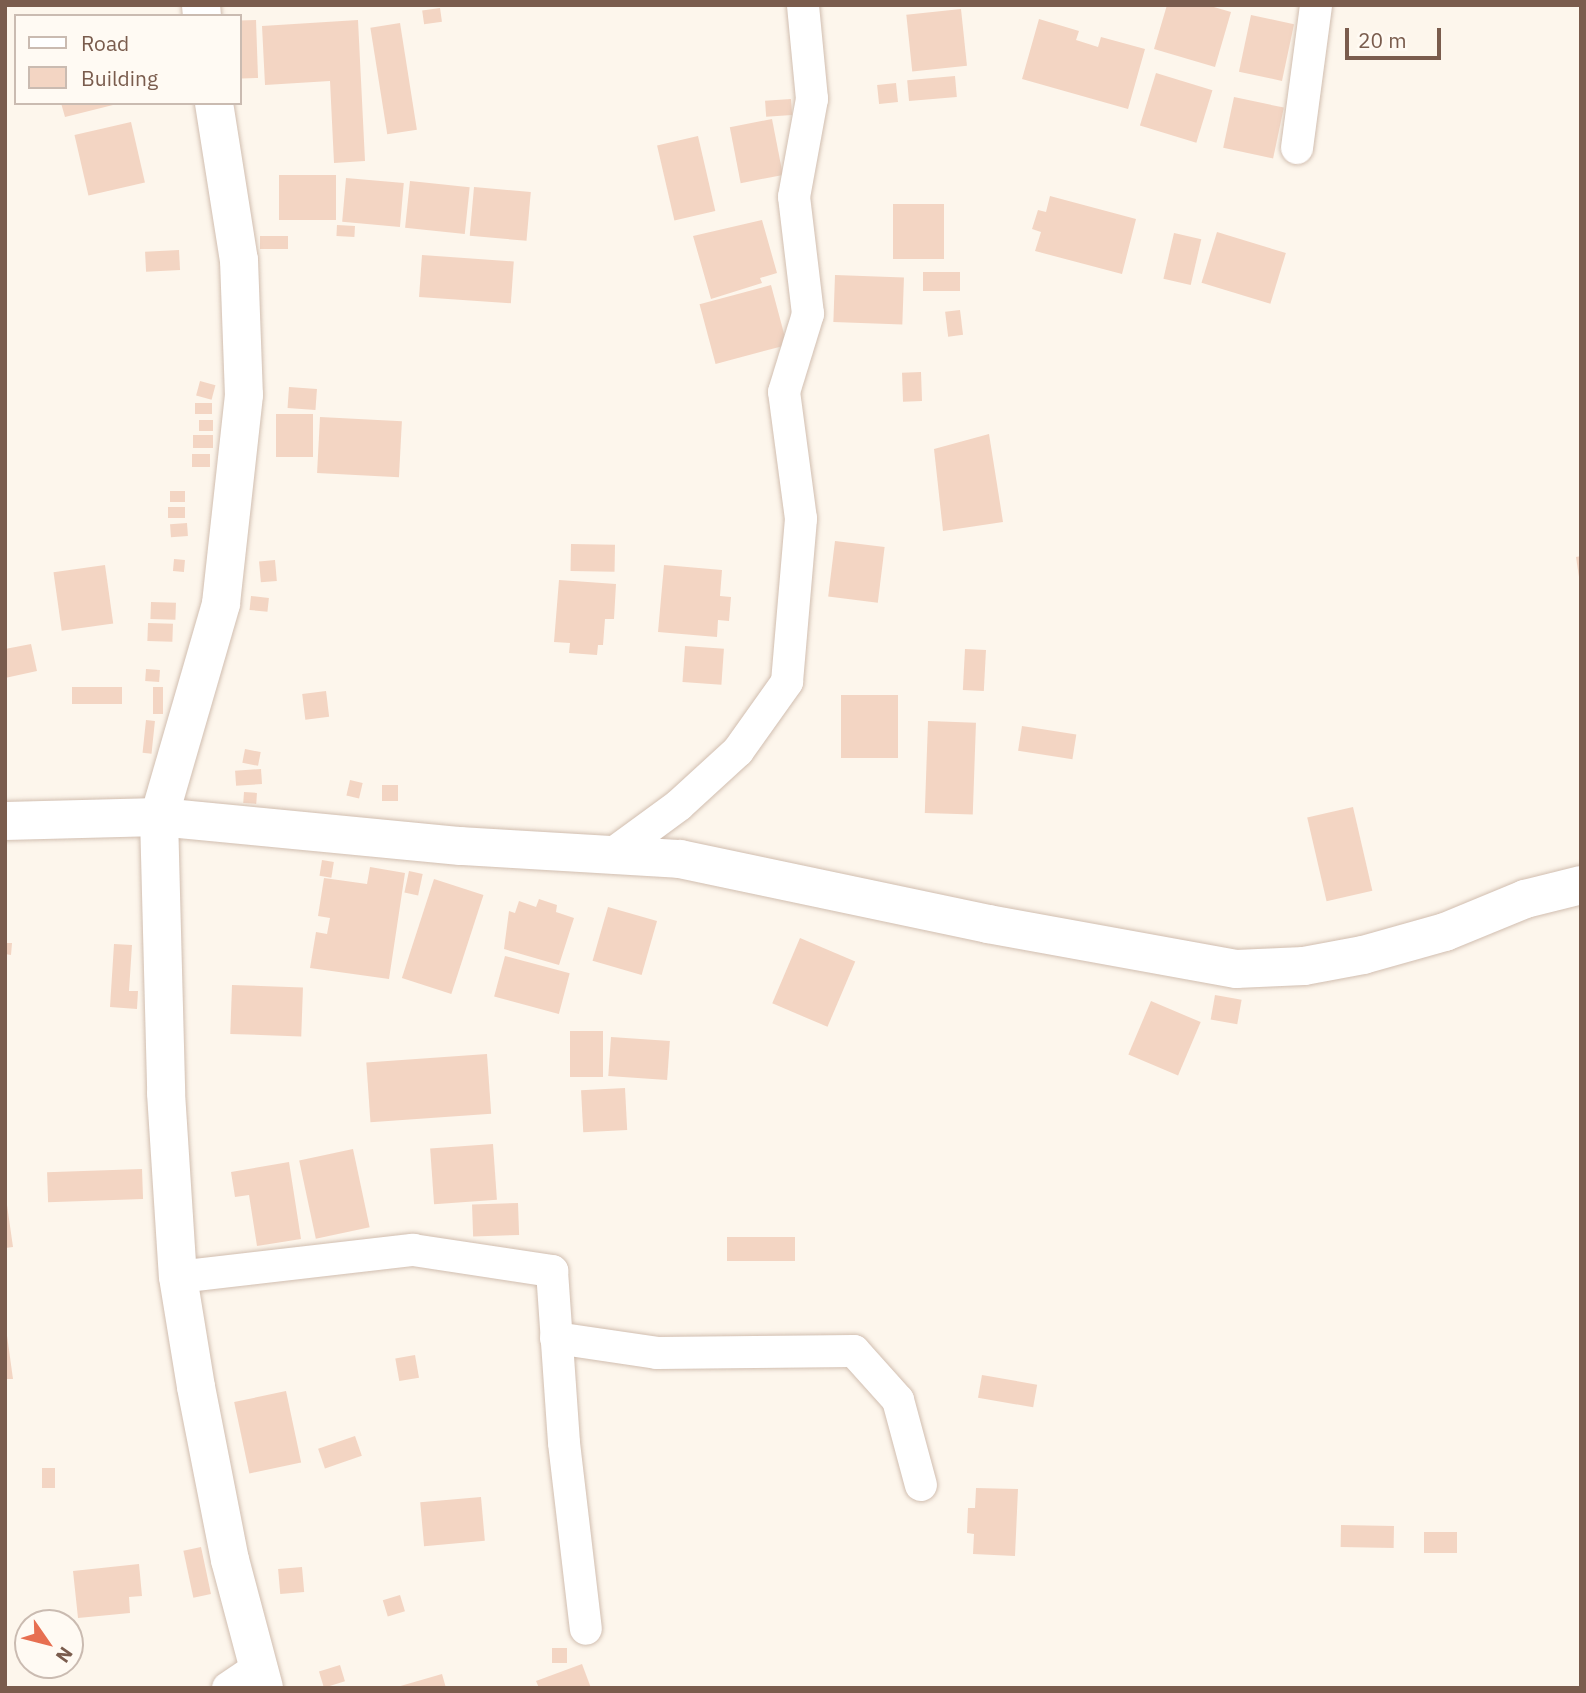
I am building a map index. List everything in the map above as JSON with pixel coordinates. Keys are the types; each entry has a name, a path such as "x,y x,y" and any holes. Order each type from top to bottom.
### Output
{"street":[{"path":"611,855 679,805 738,751 787,681 801,519 784,392 808,314 794,197 812,99 803,5"},
{"path":"1297,148 1316,5"},
{"path":"214,105 239,260 244,395 221,604 159,817 166,1093 178,1277 250,1681"},
{"path":"5,821 159,817 461,846 680,859 988,924 1236,969 1304,967 1363,955 1445,932 1525,899 1581,885"},
{"path":"178,1277 413,1250 552,1271 556,1338 586,1629"},
{"path":"556,1338 657,1353 854,1351 898,1400 921,1485"}],"building":[{"path":"1167,5 1207,5 1231,12 1215,67 1154,49"},
{"path":"440,8 442,22 424,24 422,11"},
{"path":"961,9 967,66 912,71 906,15"},
{"path":"1251,15 1294,24 1282,81 1239,72"},
{"path":"1039,19 1079,31 1076,40 1098,47 1101,37 1145,49 1128,109 1022,79"},
{"path":"242,20 256,20 258,78 242,79"},
{"path":"358,20 365,161 334,163 330,81 265,85 262,26"},
{"path":"400,23 417,130 387,134 370,28"},
{"path":"1156,73 1212,90 1196,143 1140,126"},
{"path":"955,76 957,97 909,101 907,80"},
{"path":"896,83 898,102 879,104 877,85"},
{"path":"1234,97 1284,108 1273,158 1223,148"},
{"path":"791,99 792,115 766,117 765,101"},
{"path":"62,105 113,105 65,117"},
{"path":"772,119 783,175 741,183 730,127"},
{"path":"131,122 145,182 88,195 74,135"},
{"path":"698,136 715,211 674,220 657,145"},
{"path":"279,175 336,175 336,220 279,220"},
{"path":"346,178 404,183 400,227 342,222"},
{"path":"410,181 470,187 465,234 405,228"},
{"path":"474,187 531,192 527,241 470,236"},
{"path":"1050,196 1136,219 1122,274 1035,251 1041,232 1032,229 1038,210 1046,212"},
{"path":"893,204 944,204 944,259 893,259"},
{"path":"762,220 777,273 760,278 762,283 711,299 693,236"},
{"path":"337,225 355,226 354,237 336,236"},
{"path":"1217,232 1286,253 1270,304 1202,283"},
{"path":"1174,233 1201,239 1191,285 1163,279"},
{"path":"260,236 288,236 288,249 260,249"},
{"path":"179,250 180,270 146,272 145,252"},
{"path":"422,255 514,261 511,303 419,297"},
{"path":"923,272 960,272 960,291 923,291"},
{"path":"835,275 904,277 902,324 833,322"},
{"path":"771,285 787,345 716,364 700,304"},
{"path":"960,310 963,335 948,337 945,312"},
{"path":"921,372 922,401 903,402 902,373"},
{"path":"200,381 215,385 212,400 196,395"},
{"path":"289,387 317,389 315,410 288,408"},
{"path":"195,403 212,403 212,414 195,414"},
{"path":"276,414 313,414 313,457 276,457"},
{"path":"320,417 402,421 399,477 317,473"},
{"path":"199,420 213,420 213,431 199,431"},
{"path":"989,434 1003,522 943,531 934,449"},
{"path":"193,435 213,435 213,448 193,448"},
{"path":"192,454 210,454 210,467 192,467"},
{"path":"170,491 185,491 185,502 170,502"},
{"path":"168,507 185,507 185,518 168,518"},
{"path":"187,523 188,536 171,537 170,524"},
{"path":"835,541 885,547 878,603 828,597"},
{"path":"571,544 615,545 615,572 571,571"},
{"path":"1581,556 1581,576 1579,577 1576,557"},
{"path":"174,559 185,560 184,572 173,571"},
{"path":"275,560 277,581 261,582 259,561"},
{"path":"105,565 113,623 62,631 54,572"},
{"path":"664,565 722,570 720,596 731,597 729,621 718,620 717,637 658,632"},
{"path":"559,580 616,584 614,619 605,619 603,645 598,645 597,655 569,653 570,643 554,642"},
{"path":"251,596 269,598 267,612 250,610"},
{"path":"151,602 176,603 175,620 150,619"},
{"path":"148,623 173,624 172,642 147,641"},
{"path":"31,644 37,671 5,678 5,649"},
{"path":"685,646 724,649 721,685 682,682"},
{"path":"965,649 986,650 984,691 963,690"},
{"path":"146,669 160,670 159,682 145,681"},
{"path":"72,687 122,687 122,704 72,704"},
{"path":"153,687 163,687 163,714 153,714"},
{"path":"326,691 329,717 305,720 302,694"},
{"path":"841,695 898,695 898,758 841,758"},
{"path":"146,720 155,721 152,754 143,753"},
{"path":"928,721 976,723 973,815 925,813"},
{"path":"1022,726 1076,735 1072,759 1018,751"},
{"path":"245,749 261,752 258,766 242,763"},
{"path":"261,769 262,784 236,786 235,771"},
{"path":"350,780 363,783 359,799 346,796"},
{"path":"382,785 398,785 398,801 382,801"},
{"path":"244,792 257,793 256,804 243,803"},
{"path":"1353,807 1372,891 1327,901 1307,818"},
{"path":"322,860 334,862 331,878 319,876"},
{"path":"370,867 405,873 389,979 310,968 316,932 327,934 330,918 318,916 324,878 367,884"},
{"path":"409,871 423,874 418,895 404,893"},
{"path":"434,879 483,895 451,994 402,978"},
{"path":"539,899 557,905 556,912 574,918 559,965 504,949 509,911 515,913 519,901 536,907"},
{"path":"608,907 657,921 642,975 593,961"},
{"path":"800,938 855,961 827,1027 772,1003"},
{"path":"5,943 12,943 11,955 5,954"},
{"path":"114,944 132,945 129,991 138,991 137,1009 110,1007"},
{"path":"505,956 570,973 559,1014 494,997"},
{"path":"232,985 303,987 301,1036 230,1034"},
{"path":"1215,995 1242,1000 1237,1024 1211,1020"},
{"path":"1151,1001 1201,1022 1178,1075 1128,1054"},
{"path":"570,1031 603,1031 603,1077 570,1077"},
{"path":"611,1037 670,1041 667,1080 608,1076"},
{"path":"487,1054 491,1114 370,1122 366,1062"},
{"path":"625,1088 627,1130 583,1132 581,1090"},
{"path":"493,1144 497,1200 434,1204 430,1148"},
{"path":"353,1149 370,1227 316,1239 299,1160"},
{"path":"289,1162 301,1239 257,1246 249,1195 235,1197 231,1172"},
{"path":"142,1169 143,1199 48,1202 47,1172"},
{"path":"518,1203 519,1235 473,1237 472,1205"},
{"path":"7,1205 13,1247 5,1248 5,1206"},
{"path":"727,1237 795,1237 795,1261 727,1261"},
{"path":"5,1321 13,1379 5,1379"},
{"path":"415,1355 419,1378 399,1381 395,1358"},
{"path":"982,1375 1037,1385 1033,1407 978,1398"},
{"path":"286,1391 301,1462 249,1473 234,1402"},
{"path":"355,1436 362,1456 325,1469 318,1449"},
{"path":"42,1468 55,1468 55,1488 42,1488"},
{"path":"976,1488 1018,1489 1015,1556 973,1554 974,1534 967,1533 968,1508 975,1508"},
{"path":"481,1497 485,1541 424,1546 420,1502"},
{"path":"1341,1525 1394,1526 1394,1548 1341,1547"},
{"path":"1424,1532 1457,1532 1457,1553 1424,1553"},
{"path":"201,1547 211,1594 193,1598 183,1551"},
{"path":"139,1564 142,1596 129,1597 130,1613 84,1617 84,1609 77,1609 73,1571"},
{"path":"302,1567 304,1592 280,1594 278,1569"},
{"path":"400,1595 405,1611 388,1617 383,1600"},
{"path":"552,1648 567,1648 567,1663 552,1663"},
{"path":"582,1664 591,1688 539,1688 536,1681"},
{"path":"340,1665 345,1681 324,1688 319,1671"},
{"path":"442,1674 446,1688 397,1688 397,1687"}]}
